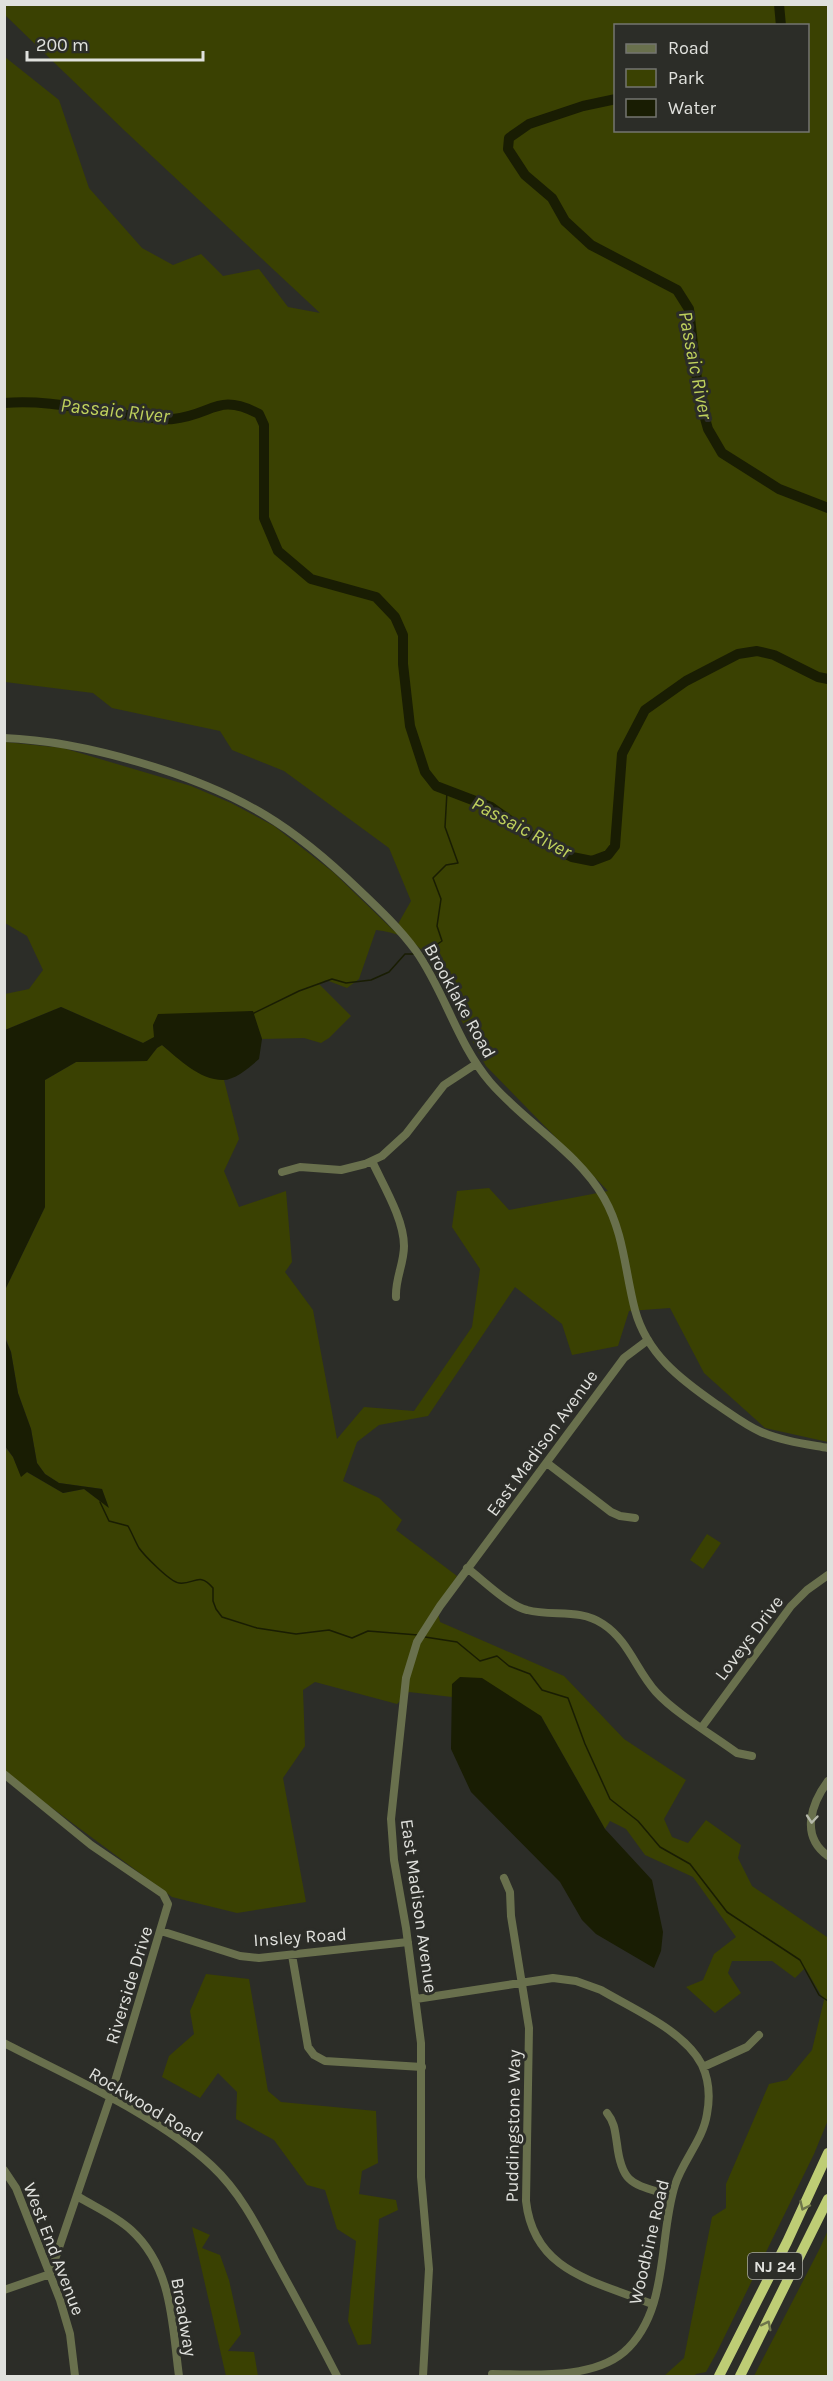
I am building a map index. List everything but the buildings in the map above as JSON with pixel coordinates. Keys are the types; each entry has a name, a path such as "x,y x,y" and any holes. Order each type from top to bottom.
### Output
{"highway":[{"name":"NJ 24","path":"719,2376 787,2242 828,2153"},
{"name":"NJ 24","path":"740,2376 828,2199"}],"street":[{"name":"Brooklake Road","path":"4,738 61,743 185,779 245,805 282,827 326,860 371,901 414,948 476,1064 490,1082 584,1171 603,1197 620,1237 635,1310 648,1340 660,1359 679,1377 746,1424 771,1436 828,1448"},
{"path":"282,1172 298,1167 341,1170 372,1161 392,1148 406,1134 444,1085 476,1064"},
{"path":"372,1161 402,1230 404,1247 396,1284 396,1297"},
{"name":"East Madison Avenue","path":"423,2376 429,2269 421,2177 422,2067 416,1998 394,1860 391,1810 406,1678 417,1642 423,1631 467,1568 624,1358 648,1340"},
{"path":"547,1463 611,1512 635,1518"},
{"path":"467,1568 524,1609 571,1612 600,1622 628,1647 656,1692 737,1753 752,1756"},
{"name":"Loveys Drive","path":"702,1727 791,1606 807,1590 828,1575"},
{"name":"Riverside Drive","path":"4,1774 106,1856 164,1895 168,1910 110,2098 50,2274"},
{"path":"828,1781 816,1800 810,1818 810,1828 815,1842 828,1856"},
{"name":"Puddingstone Way","path":"504,1878 510,1892 529,2028 526,2201 535,2236 547,2254 563,2268 652,2304"},
{"name":"Insley Road","path":"161,1931 249,1958 408,1942"},
{"path":"292,1955 306,2042 314,2055 325,2061 422,2067"},
{"name":"Woodbine Road","path":"416,1998 562,1979 601,1990 684,2041 703,2067 709,2096 707,2116 700,2136 682,2168 672,2196 652,2304 644,2325 631,2343 607,2362 586,2370 528,2375 492,2374"},
{"path":"703,2067 747,2047 759,2035"},
{"name":"Rockwood Road","path":"4,2043 110,2098 188,2146 213,2166 229,2184 254,2221 337,2376"},
{"path":"607,2113 615,2126 620,2166 626,2177 638,2186 672,2196"},
{"name":"West End Avenue","path":"4,2170 16,2188 50,2274 70,2334 75,2376"},
{"name":"Broadway","path":"76,2196 123,2224 140,2239 155,2259 168,2296 179,2376"},
{"path":"4,2290 50,2274"}],"green space":[{"path":"5,5 828,5 828,1442 765,1428 704,1373 670,1308 629,1311 618,1346 572,1355 562,1324 515,1287 428,1416 379,1425 357,1442 343,1481 379,1498 402,1520 396,1530 457,1576 437,1609 440,1622 564,1676 624,1739 686,1780 664,1819 672,1837 688,1843 706,1820 741,1845 738,1858 752,1886 827,1937 828,2120 814,2154 717,2352 706,2372 694,2376 664,2376 684,2358 712,2217 726,2208 726,2184 769,2084 787,2080 812,2050 824,2000 805,1968 795,1978 772,1961 732,1961 728,1973 741,1993 715,2013 686,1987 703,1980 714,1954 736,1937 693,1877 645,1855 626,1829 610,1821 605,1829 541,1716 452,1684 452,1697 409,1692 397,1704 315,1682 303,1690 305,1746 283,1778 306,1902 237,1913 172,1897 5,1773 4,1446 13,1457 21,1476 27,1472 63,1493 84,1489 108,1507 102,1489 59,1483 45,1474 37,1463 31,1429 18,1393 11,1352 5,1336 5,1290 45,1207 45,1080 76,1062 146,1061 162,1045 198,1071 224,1080 239,1139 224,1171 239,1207 286,1191 292,1262 285,1272 313,1310 337,1439 364,1407 414,1411 472,1327 480,1269 452,1227 457,1191 489,1188 509,1210 608,1191 486,1066 421,949 404,937 390,933 376,930 359,979 347,988 326,980 319,984 351,1016 321,1043 304,1038 262,1039 252,1011 153,1025 155,1037 143,1043 61,1007 5,1030 5,994 29,989 43,970 27,936 5,923 5,742 63,748 191,786 231,803 274,826 333,872 394,931 411,901 389,848 284,771 232,750 220,731 112,708 93,693 5,682 5,57 59,100 89,188 142,248 173,265 201,254 223,276 259,269 288,307 320,313 5,15"},
{"path":"707,1534 721,1543 703,1569 690,1560"},
{"path":"206,1974 249,1979 268,2091 281,2102 376,2111 378,2163 362,2171 359,2194 396,2200 398,2210 379,2219 371,2344 358,2345 348,2321 356,2241 337,2229 325,2190 307,2185 274,2140 236,2119 237,2092 218,2073 200,2098 162,2077 169,2056 194,2034 190,2011"},
{"path":"192,2227 210,2235 202,2248 220,2255 229,2280 241,2334 228,2351 254,2352 258,2376 226,2376"},
{"path":"828,2230 828,2376 754,2376 820,2248"}],"water":[{"path":"61,1007 143,1043 154,1037 153,1025 158,1014 253,1011 262,1039 259,1059 232,1078 214,1079 190,1068 162,1045 147,1061 76,1062 45,1080 45,1207 5,1290 5,1030"},
{"path":"4,1336 11,1352 18,1393 31,1429 37,1463 45,1474 59,1483 102,1489 109,1508 84,1489 63,1493 27,1472 21,1477 13,1457 5,1446"},
{"path":"460,1677 482,1678 541,1716 605,1829 652,1880 663,1932 661,1951 654,1968 596,1934 582,1920 560,1882 471,1792 451,1749 452,1684"}],"waterway":[{"name":"Passaic River","path":"779,4 781,24"},
{"name":"Passaic River","path":"614,99 583,106 529,124 509,138 508,149 525,175 552,198 565,221 591,245 677,290 689,309 699,397 708,429 722,453 779,489 828,508"},
{"name":"Passaic River","path":"4,403 54,404 164,419 186,417 224,405 245,408 259,414 264,425 264,518 278,551 311,579 376,597 395,617 403,635 403,664 410,726 425,772 436,786 491,807 530,835 572,857 592,861 608,855 615,846 622,754 645,710 686,681 738,654 757,651 774,655 818,677 828,679"},
{"path":"423,954 442,941 437,926 441,899 433,878 446,865 458,863 445,827 447,792"},
{"path":"252,1014 299,991 332,979 346,983 371,980 389,972 405,954 415,954"},
{"path":"100,1502 109,1521 128,1526 139,1548 170,1578 179,1583 200,1579 208,1583 213,1588 213,1601 222,1617 257,1628 296,1634 329,1630 352,1638 368,1631 418,1635"},
{"path":"425,1637 457,1642 480,1661 497,1656 509,1666 530,1674 542,1690 568,1698 585,1744 610,1799 638,1821 660,1847 690,1864 727,1912 800,1960 819,1995 828,2001"}]}
